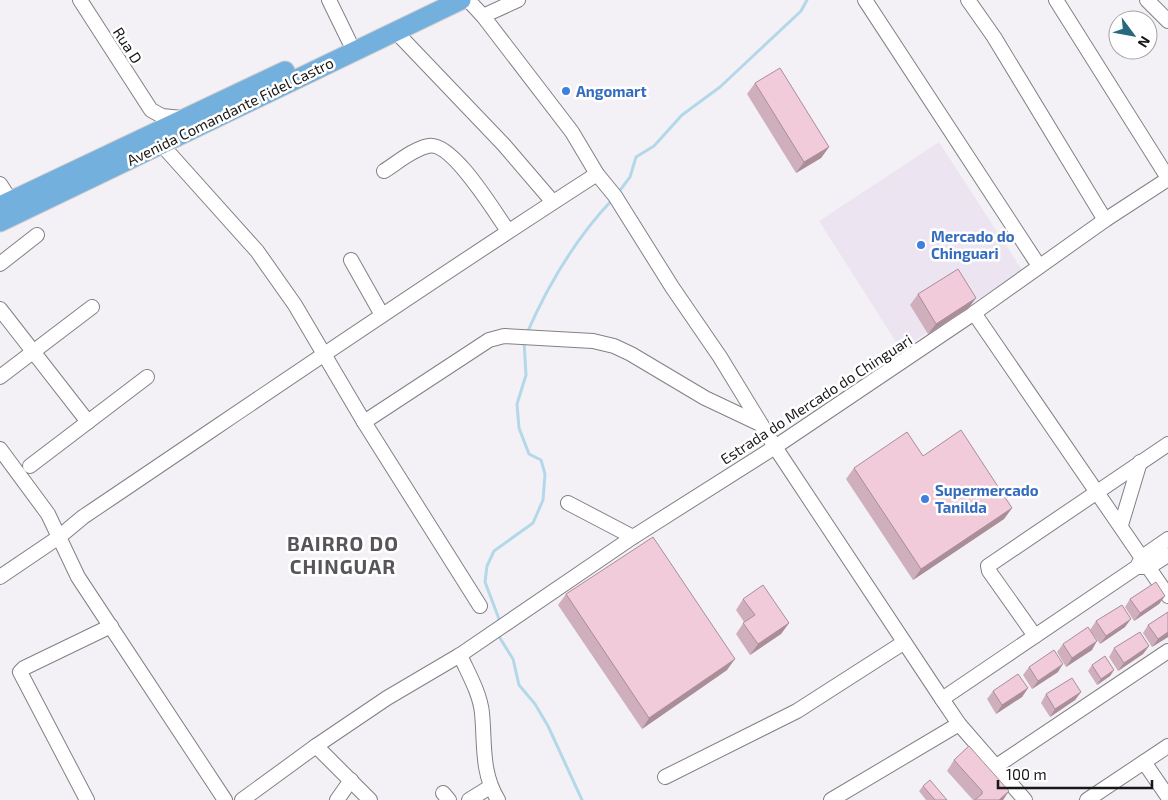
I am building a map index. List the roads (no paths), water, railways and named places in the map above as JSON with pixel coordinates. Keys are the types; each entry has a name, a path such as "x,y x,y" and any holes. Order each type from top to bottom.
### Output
{"highway":[{"name":"Avenida Comandante Fidel Castro","path":"5,204 137,139 433,0"},
{"name":"Avenida Comandante Fidel Castro","path":"0,222 461,0"}],"street":[{"name":"Rua D","path":"80,0 149,107"},
{"path":"329,0 349,41"},
{"path":"468,0 483,16 572,132 597,174 616,196 672,287 720,357 775,447 903,643 959,724 995,768 1025,800"},
{"path":"483,16 518,0"},
{"path":"865,0 1039,266"},
{"path":"968,0 994,37 1105,220"},
{"path":"1056,0 1168,178"},
{"path":"1147,0 1168,21"},
{"path":"396,32 504,145 552,201"},
{"path":"149,107 162,116 184,118"},
{"path":"137,139 151,124 149,107"},
{"path":"161,144 257,251 295,305 364,422 480,606"},
{"path":"384,171 427,146 441,148 465,171 508,231"},
{"path":"0,577 59,537 83,516 552,201 597,174"},
{"name":"Estrada do Mercado do Chinguari","path":"242,800 316,746 387,698 460,655 633,536 775,447 974,313 1105,220 1168,178"},
{"path":"0,184 5,204"},
{"path":"0,264 38,235"},
{"path":"351,260 382,315"},
{"path":"0,378 92,307"},
{"path":"0,309 88,422"},
{"path":"974,313 1121,525 1143,564 1168,594"},
{"path":"364,422 489,340 504,336 593,341 614,346 705,398 761,425"},
{"path":"30,466 147,377"},
{"path":"1035,636 988,571 988,566 1168,444"},
{"path":"0,449 48,514 78,577 225,800"},
{"path":"1121,525 1140,462"},
{"path":"568,503 633,536"},
{"path":"942,699 1143,564 1168,539"},
{"path":"1143,564 1168,555"},
{"path":"87,800 20,672 24,668 111,626"},
{"path":"665,777 797,710 903,643"},
{"path":"995,768 1168,651"},
{"path":"460,655 478,695 482,713 484,761 490,787 498,800"},
{"path":"840,798 959,724"},
{"path":"316,746 370,800"},
{"path":"1087,800 1168,746"},
{"path":"1144,762 1168,796"},
{"path":"337,800 350,780"},
{"path":"469,800 490,787"}],"waterway":[{"path":"618,193 630,177 636,157 654,146 682,115 720,87 801,11 807,0"},
{"path":"527,333 544,297 564,263 586,230 612,200"},
{"path":"499,624 499,619 485,582 487,566 494,551 533,523 543,500 545,474 541,460 529,454 519,428 517,404 526,375 524,341"},
{"path":"498,635 513,659 519,685 535,704 548,726 582,800"}],"place":[{"name":"Angomart","path":"566,91"},
{"name":"Mercado do Chinguari","path":"921,245"},
{"name":"Supermercado Tanilda","path":"925,499"}],"district":[{"name":"BAIRRO DO CHINGUAR","path":"343,554"}]}
